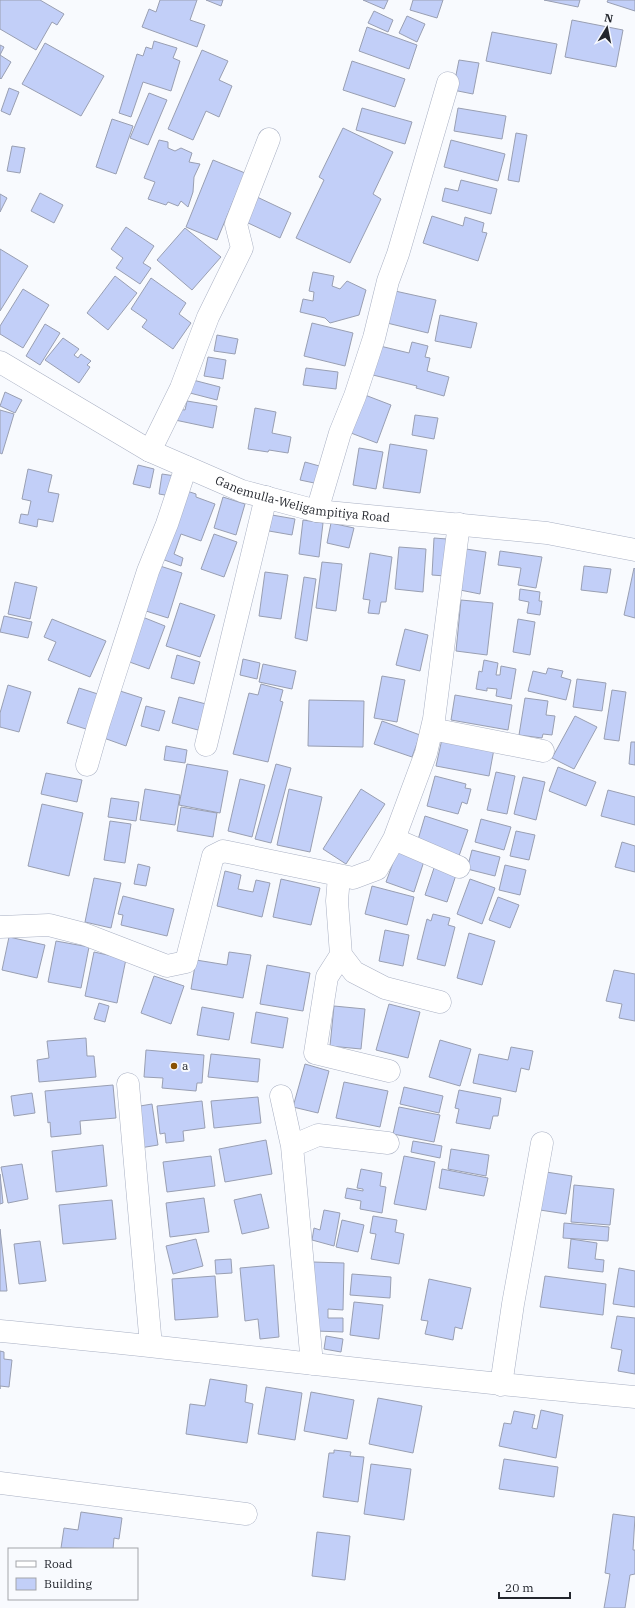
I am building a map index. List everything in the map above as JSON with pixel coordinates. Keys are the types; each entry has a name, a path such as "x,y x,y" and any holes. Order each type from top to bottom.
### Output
{"street":[{"path":"317,511 340,433 355,396 374,338 388,281 416,196 448,84"},
{"path":"150,451 181,388 208,317 242,248 236,224 269,139"},
{"name":"Ganemulla-Weligampitiya Road","path":"0,362 150,451 242,491 317,511 547,533 635,550"},
{"path":"87,765 148,571 167,524 186,467"},
{"path":"206,745 266,497"},
{"path":"0,927 48,925 84,934 167,966 186,962 213,856 223,851 353,878 377,869 394,838 426,753 432,729 449,610 458,524"},
{"path":"432,729 543,751"},
{"path":"394,838 459,867"},
{"path":"339,876 337,901 341,955 354,972 386,988 440,1002"},
{"path":"341,955 328,977 315,1053 389,1071"},
{"path":"128,1084 151,1346"},
{"path":"281,1096 292,1146 312,1364"},
{"path":"292,1146 318,1135 388,1143"},
{"path":"501,1385 513,1304 542,1143"},
{"path":"0,1331 635,1398"},
{"path":"0,1483 246,1514"}],"building":[{"path":"0,0 40,0 64,14 57,25 52,22 36,50 0,29"},
{"path":"160,0 197,0 190,20 205,25 197,47 142,27 149,9 156,12"},
{"path":"206,0 223,0 221,6"},
{"path":"363,0 388,0 384,9"},
{"path":"413,0 443,0 437,18 410,10"},
{"path":"544,0 580,0 578,7"},
{"path":"608,0 635,0 635,11 607,2"},
{"path":"374,11 393,20 388,32 368,23"},
{"path":"407,16 425,24 417,42 399,33"},
{"path":"572,20 623,30 616,67 565,57"},
{"path":"367,27 417,45 409,69 359,51"},
{"path":"492,32 557,44 551,74 486,61"},
{"path":"154,41 177,48 173,58 180,61 171,91 143,82 131,117 119,113 137,54 143,56 146,47 152,49"},
{"path":"45,43 104,76 81,116 22,84"},
{"path":"0,45 4,47 0,55"},
{"path":"202,50 228,61 219,80 232,86 219,117 206,111 193,140 168,129"},
{"path":"0,55 11,62 1,79 0,78"},
{"path":"459,60 479,63 473,94 453,90"},
{"path":"352,61 405,79 395,107 343,90"},
{"path":"9,88 19,92 10,115 1,111"},
{"path":"149,93 167,100 148,145 130,138"},
{"path":"362,108 412,122 405,144 356,130"},
{"path":"458,108 506,116 502,139 454,131"},
{"path":"112,119 133,126 116,174 96,167"},
{"path":"343,128 393,152 373,194 381,199 350,263 296,238 324,180 319,177"},
{"path":"516,133 527,135 519,182 508,180"},
{"path":"159,140 168,142 168,148 175,151 181,148 192,153 189,162 200,164 194,177 193,192 188,207 181,201 178,206 168,202 166,205 148,199 155,182 144,178"},
{"path":"451,140 505,154 498,181 444,167"},
{"path":"12,146 25,148 20,173 7,171"},
{"path":"213,160 245,173 217,240 186,227"},
{"path":"461,180 497,189 491,214 442,201 445,188 458,191"},
{"path":"40,193 63,205 54,223 31,211"},
{"path":"0,194 7,198 0,212"},
{"path":"257,197 291,213 280,238 246,222"},
{"path":"432,216 463,226 465,217 484,223 482,232 487,233 478,261 423,243"},
{"path":"126,227 154,246 143,263 151,268 140,284 116,268 123,258 111,249"},
{"path":"185,228 221,257 192,290 157,260"},
{"path":"0,249 28,266 0,311"},
{"path":"313,272 334,276 332,286 340,289 347,281 366,290 359,315 330,323 325,318 300,312 303,299 313,301 314,292 309,291"},
{"path":"115,276 137,293 108,330 87,313"},
{"path":"151,278 186,303 179,314 191,323 173,349 142,327 147,320 131,309"},
{"path":"23,289 49,305 23,348 0,334 0,326"},
{"path":"395,291 436,300 428,333 387,323"},
{"path":"440,315 477,323 471,348 435,341"},
{"path":"312,323 353,333 345,366 304,356"},
{"path":"45,324 60,333 40,365 26,356"},
{"path":"217,335 238,339 235,354 214,351"},
{"path":"63,338 79,349 74,355 78,358 81,354 91,361 87,365 90,367 79,383 45,360"},
{"path":"412,342 428,346 425,357 430,358 427,371 449,377 444,396 416,388 417,386 373,375 380,346 409,353"},
{"path":"208,357 226,360 223,379 204,376"},
{"path":"306,368 338,372 336,389 303,385"},
{"path":"193,380 220,387 217,400 190,393"},
{"path":"5,392 22,400 15,413 0,406"},
{"path":"365,395 391,405 377,443 351,433"},
{"path":"187,401 217,406 213,428 175,420 177,409 185,410"},
{"path":"255,408 276,412 272,433 291,437 288,453 248,449"},
{"path":"0,410 14,414 2,454 0,453"},
{"path":"415,415 438,418 434,439 412,435"},
{"path":"390,444 427,450 420,493 383,488"},
{"path":"359,448 383,452 376,489 353,485"},
{"path":"305,462 323,467 319,484 300,480"},
{"path":"138,465 154,469 150,488 133,484"},
{"path":"28,469 52,475 48,492 59,494 53,522 38,519 37,527 19,523 21,514 28,515 31,501 22,499"},
{"path":"162,474 175,476 171,496 159,494"},
{"path":"184,490 196,494 196,497 215,504 201,541 181,534 174,554 183,558 181,566 159,558"},
{"path":"223,497 245,504 236,535 214,528"},
{"path":"272,515 295,519 292,535 269,531"},
{"path":"303,520 323,523 319,557 299,554"},
{"path":"331,523 354,528 349,548 327,543"},
{"path":"214,534 237,542 224,577 201,569"},
{"path":"434,538 447,539 445,576 432,575"},
{"path":"399,547 426,549 423,592 395,589"},
{"path":"466,549 486,552 480,594 460,590"},
{"path":"500,551 542,557 536,588 518,585 521,568 498,565"},
{"path":"370,553 392,557 386,602 381,602 379,614 368,613 370,600 363,599"},
{"path":"322,562 342,564 336,611 316,608"},
{"path":"160,566 182,573 168,618 146,611"},
{"path":"584,566 611,569 607,593 581,590"},
{"path":"634,568 635,569 635,618 624,615"},
{"path":"265,572 288,575 281,619 259,616"},
{"path":"304,577 316,579 307,641 295,638"},
{"path":"15,582 37,587 30,619 8,614"},
{"path":"520,589 540,592 539,601 542,601 540,615 527,613 529,602 519,600"},
{"path":"461,600 493,603 487,655 456,651"},
{"path":"180,603 215,615 200,657 166,646"},
{"path":"4,616 32,622 28,638 0,632"},
{"path":"140,616 165,626 149,669 124,660"},
{"path":"52,619 106,641 90,677 48,660 56,642 44,637"},
{"path":"518,619 535,622 530,655 513,652"},
{"path":"405,629 428,635 420,671 396,665"},
{"path":"177,655 200,662 194,684 171,678"},
{"path":"243,659 260,663 257,679 240,675"},
{"path":"484,660 498,663 496,675 500,675 501,666 516,669 511,699 496,696 497,689 487,688 487,691 476,689 479,671 482,672"},
{"path":"263,664 296,671 292,689 259,682"},
{"path":"548,668 563,671 561,677 571,680 566,700 528,691 533,671 546,674"},
{"path":"382,676 405,680 397,722 374,718"},
{"path":"577,679 606,683 602,711 573,707"},
{"path":"261,684 283,690 280,701 283,702 268,762 233,754 249,693 258,695"},
{"path":"8,685 31,692 19,732 0,727 0,713"},
{"path":"79,688 101,695 89,730 67,723"},
{"path":"117,690 142,698 126,746 101,737"},
{"path":"612,690 626,692 619,741 604,739"},
{"path":"455,695 512,705 508,730 451,720"},
{"path":"179,697 206,704 198,730 172,723"},
{"path":"525,698 548,701 546,715 555,716 552,735 543,734 542,738 519,735"},
{"path":"309,700 364,701 363,747 308,746"},
{"path":"146,706 165,711 159,731 141,726"},
{"path":"575,716 597,727 574,769 552,758"},
{"path":"382,721 420,735 412,757 374,744"},
{"path":"442,739 494,749 489,776 436,766"},
{"path":"631,742 635,742 635,765 629,764"},
{"path":"166,746 187,750 185,763 164,760"},
{"path":"187,764 228,771 220,813 179,805"},
{"path":"276,764 291,768 271,843 255,839"},
{"path":"558,767 596,782 586,806 549,791"},
{"path":"496,772 515,776 507,814 487,810"},
{"path":"46,773 82,780 77,802 41,794"},
{"path":"435,776 466,784 465,788 471,789 467,804 462,802 458,814 427,806"},
{"path":"523,777 545,782 536,820 514,814"},
{"path":"240,779 265,785 252,837 228,831"},
{"path":"145,789 180,795 175,825 140,820"},
{"path":"289,789 322,797 310,852 277,845"},
{"path":"361,789 385,804 346,864 323,849"},
{"path":"608,790 635,797 635,825 601,816"},
{"path":"111,798 139,802 136,821 108,817"},
{"path":"42,804 83,813 69,876 28,866"},
{"path":"181,807 217,813 213,837 177,831"},
{"path":"425,816 468,830 459,856 417,843"},
{"path":"481,819 511,827 504,850 475,842"},
{"path":"110,821 131,824 125,863 104,860"},
{"path":"516,831 535,835 529,860 510,856"},
{"path":"622,842 635,846 635,872 615,867"},
{"path":"398,849 425,858 414,892 386,882"},
{"path":"472,850 500,857 495,876 467,869"},
{"path":"138,864 150,867 146,886 134,884"},
{"path":"435,865 457,872 447,902 425,895"},
{"path":"505,865 526,870 520,895 499,890"},
{"path":"225,871 241,875 238,889 253,892 256,880 270,883 262,917 217,906"},
{"path":"94,878 121,883 111,928 85,922"},
{"path":"281,879 320,888 311,925 273,917"},
{"path":"470,879 495,888 482,924 457,914"},
{"path":"372,886 414,897 407,925 365,914"},
{"path":"123,896 174,909 167,936 121,925 123,915 118,914"},
{"path":"498,897 519,905 510,928 489,920"},
{"path":"433,914 450,918 448,925 455,927 445,966 417,959 427,919 431,921"},
{"path":"385,930 409,935 403,966 379,961"},
{"path":"469,933 495,941 482,985 457,978"},
{"path":"9,937 45,945 37,978 2,970"},
{"path":"56,941 89,947 81,988 48,982"},
{"path":"94,952 126,959 117,1003 85,996"},
{"path":"229,952 251,955 243,998 191,989 196,960 227,965"},
{"path":"267,965 310,973 303,1011 260,1004"},
{"path":"614,970 635,974 635,1021 619,1018 622,1004 606,1001"},
{"path":"154,976 184,986 171,1024 141,1013"},
{"path":"99,1003 109,1006 105,1022 94,1019"},
{"path":"389,1004 420,1012 408,1058 376,1050"},
{"path":"334,1006 365,1009 361,1049 330,1046"},
{"path":"202,1007 234,1013 229,1040 197,1035"},
{"path":"256,1012 288,1018 283,1048 251,1043"},
{"path":"86,1038 87,1056 94,1056 96,1077 39,1082 37,1060 49,1058 47,1041"},
{"path":"440,1040 471,1049 460,1086 429,1077"},
{"path":"511,1047 533,1051 529,1070 521,1068 516,1092 473,1083 479,1054 508,1060"},
{"name":"a","path":"146,1050 204,1055 202,1083 197,1083 196,1091 162,1088 163,1078 144,1077"},
{"path":"211,1054 260,1059 258,1082 208,1077"},
{"path":"305,1064 329,1071 318,1113 293,1107"},
{"path":"344,1082 388,1091 380,1127 336,1118"},
{"path":"113,1085 116,1118 80,1121 81,1134 51,1137 45,1091"},
{"path":"404,1087 443,1096 439,1113 400,1104"},
{"path":"459,1090 501,1098 498,1116 493,1116 490,1129 456,1123 459,1109 455,1108"},
{"path":"32,1093 35,1113 14,1116 11,1096"},
{"path":"258,1097 261,1123 214,1128 211,1101"},
{"path":"202,1101 205,1128 183,1131 184,1141 166,1143 165,1133 160,1134 157,1106"},
{"path":"152,1104 158,1145 140,1148 134,1107"},
{"path":"399,1107 440,1115 434,1142 393,1134"},
{"path":"266,1140 272,1174 225,1182 219,1149"},
{"path":"413,1141 442,1146 440,1158 411,1152"},
{"path":"103,1145 107,1186 56,1192 52,1151"},
{"path":"451,1149 489,1155 486,1176 448,1169"},
{"path":"211,1156 215,1186 167,1192 163,1162"},
{"path":"404,1156 435,1162 426,1210 394,1204"},
{"path":"22,1164 28,1199 8,1203 1,1167"},
{"path":"361,1169 382,1173 380,1186 386,1187 382,1213 360,1209 361,1201 345,1198 347,1188 363,1191 363,1189 357,1188"},
{"path":"442,1169 488,1178 484,1196 439,1188"},
{"path":"546,1172 572,1176 566,1214 540,1210"},
{"path":"0,1174 3,1203 0,1204"},
{"path":"574,1185 614,1189 610,1225 571,1222"},
{"path":"261,1194 269,1228 242,1234 234,1200"},
{"path":"204,1198 209,1232 170,1237 166,1203"},
{"path":"112,1200 116,1239 63,1244 59,1205"},
{"path":"324,1210 340,1213 334,1246 312,1240 314,1228 320,1230"},
{"path":"373,1216 397,1220 395,1232 404,1234 399,1264 371,1259 376,1234 370,1233"},
{"path":"342,1220 364,1225 358,1252 336,1247"},
{"path":"564,1223 609,1227 608,1241 563,1238"},
{"path":"0,1229 7,1291 0,1291"},
{"path":"196,1239 203,1266 173,1274 166,1246"},
{"path":"571,1239 597,1243 595,1259 604,1260 603,1272 568,1268"},
{"path":"40,1241 46,1281 19,1284 14,1244"},
{"path":"231,1259 232,1273 216,1274 215,1260"},
{"path":"313,1262 344,1263 343,1310 328,1309 328,1318 343,1318 343,1332 316,1331"},
{"path":"274,1265 279,1337 260,1339 258,1319 245,1321 240,1268"},
{"path":"619,1268 635,1271 635,1307 613,1304"},
{"path":"352,1274 391,1277 390,1298 350,1295"},
{"path":"215,1276 218,1317 175,1320 172,1279"},
{"path":"545,1276 606,1284 603,1315 540,1307"},
{"path":"429,1279 471,1288 462,1329 455,1327 453,1340 425,1334 428,1321 421,1320"},
{"path":"354,1302 383,1305 379,1339 350,1335"},
{"path":"617,1316 635,1318 635,1374 618,1371 622,1350 611,1348"},
{"path":"326,1336 343,1339 341,1352 324,1349"},
{"path":"0,1351 4,1352 4,1359 12,1360 9,1387 0,1386"},
{"path":"210,1379 247,1385 245,1402 253,1404 247,1443 186,1434 190,1404 205,1406"},
{"path":"266,1387 302,1393 295,1440 258,1434"},
{"path":"311,1392 354,1400 347,1439 304,1431"},
{"path":"378,1398 422,1406 413,1453 369,1444"},
{"path":"541,1410 563,1415 556,1458 499,1446 504,1423 511,1424 514,1411 535,1415 532,1428 537,1429"},
{"path":"334,1450 351,1452 350,1456 364,1457 358,1502 323,1497 329,1453 334,1453"},
{"path":"504,1459 558,1467 554,1497 499,1489"},
{"path":"371,1464 411,1469 404,1520 364,1514"},
{"path":"81,1512 122,1518 119,1539 114,1538 113,1548 61,1548 64,1528 78,1530"},
{"path":"613,1514 635,1517 633,1550 635,1550 635,1574 630,1575 625,1608 604,1608 610,1574 605,1573"},
{"path":"317,1532 350,1536 345,1580 312,1576"}],"place":[{"name":"a","path":"174,1066"}]}
